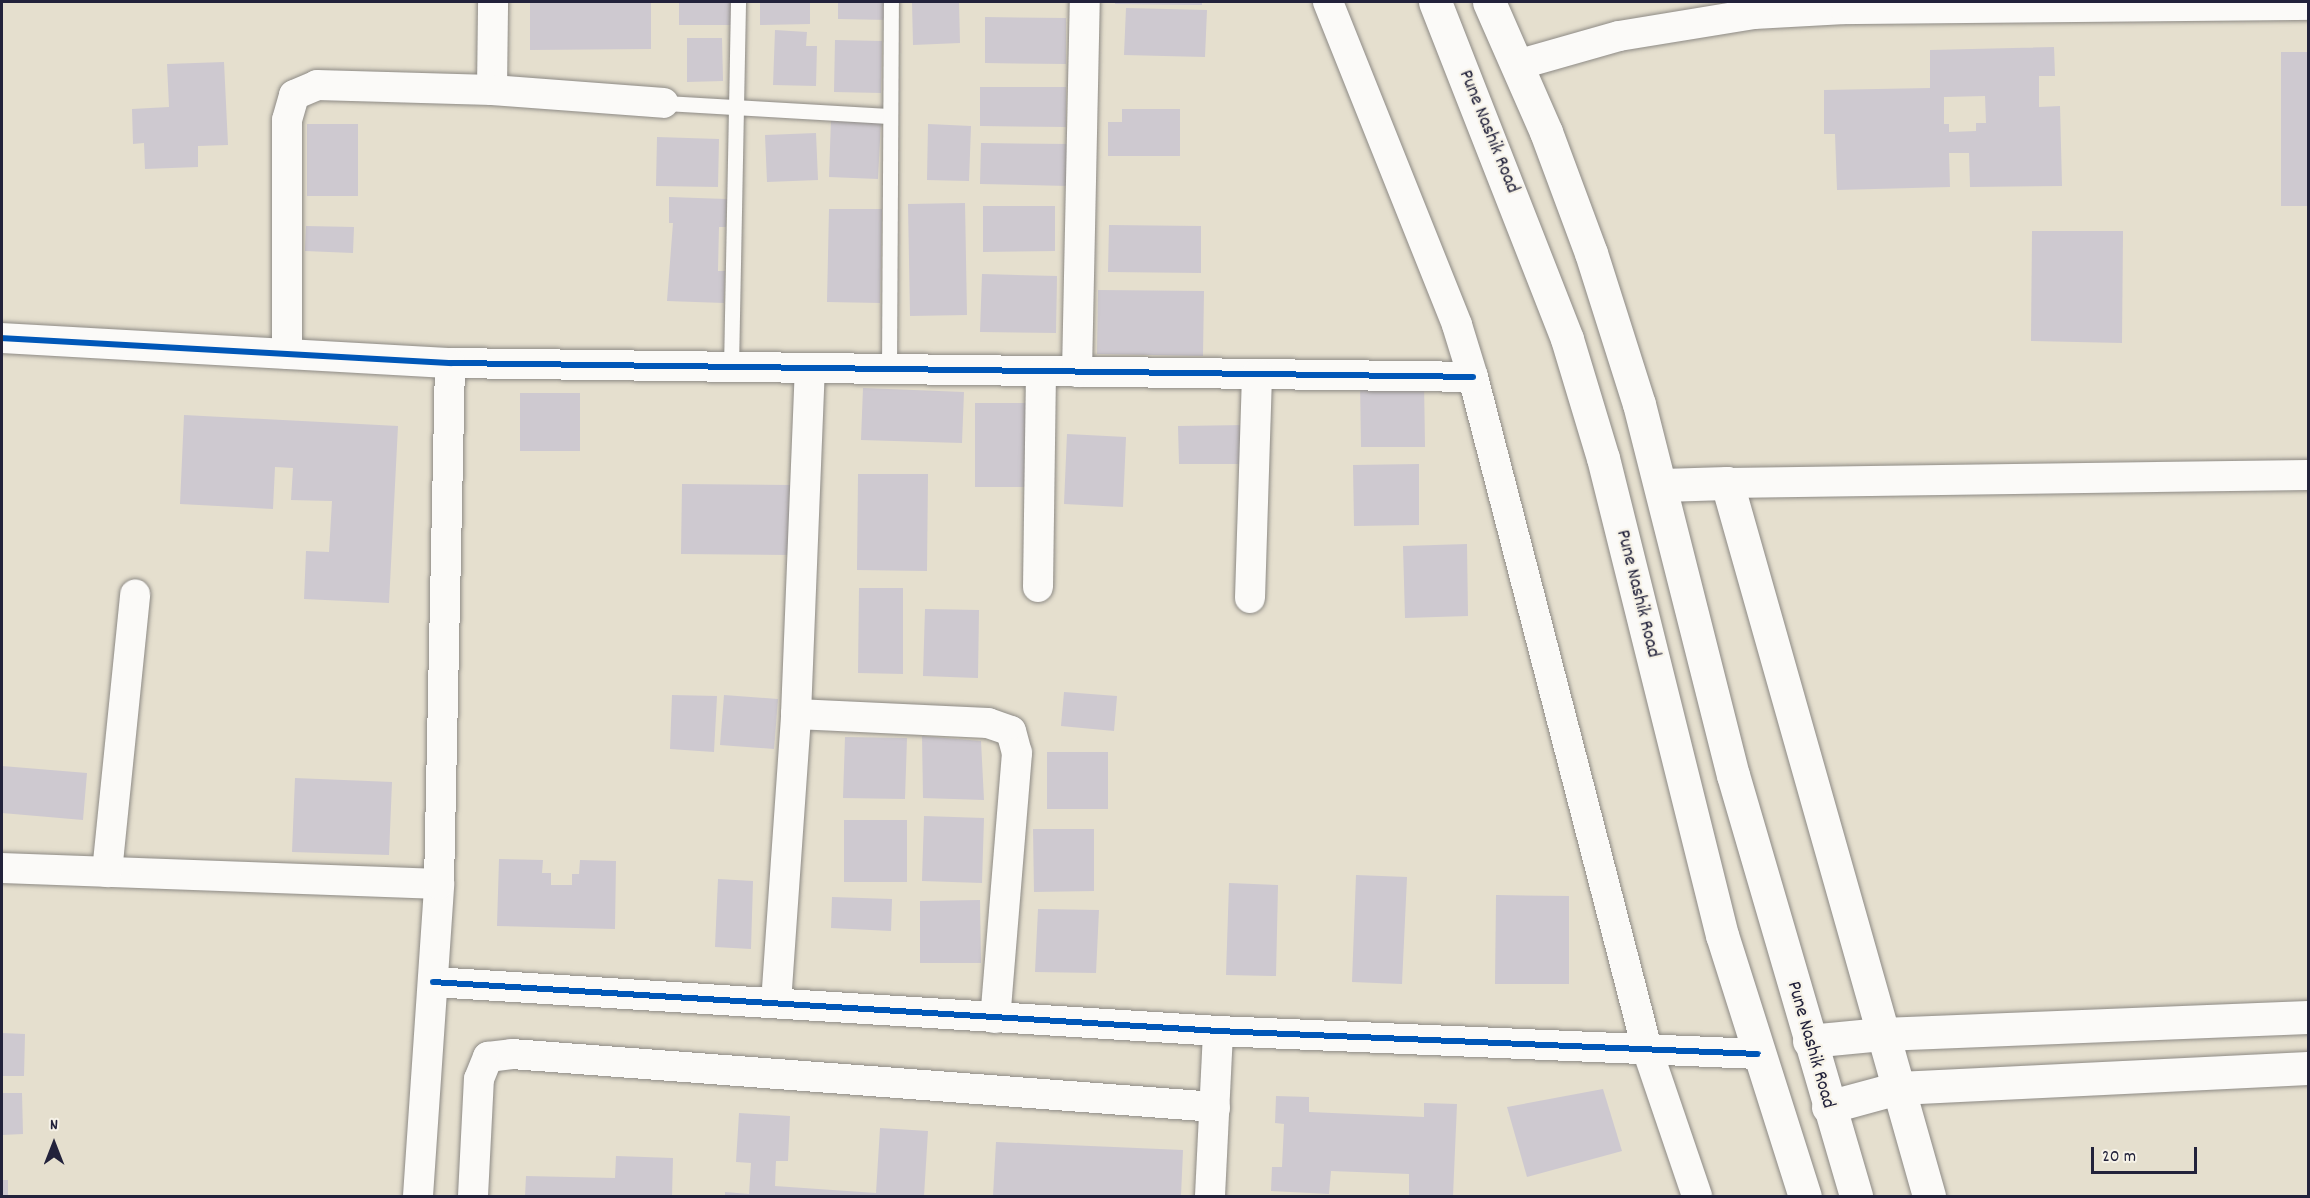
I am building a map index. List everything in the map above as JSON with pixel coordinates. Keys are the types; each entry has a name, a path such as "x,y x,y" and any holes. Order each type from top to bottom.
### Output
{"main road":[{"name":"Pune Nashik Road","path":"1435,2 1567,339 1632,571 1699,848 1758,1054 1805,1197"},
{"name":"Pune Nashik Road","path":"1489,2 1546,132 1591,253 1662,485 1701,657 1809,1041 1856,1197"},
{"path":"1662,485 1727,483 1929,1197"},
{"path":"1809,1041 1882,1034 2308,1017"},
{"path":"1828,1107 1898,1088 2308,1068"}],"street":[{"path":"492,90 493,2"},
{"path":"1077,372 1085,2"},
{"path":"1328,2 1457,325 1473,377 1647,1048 1697,1197"},
{"path":"1517,65 1619,36 1754,14 1845,9 2308,5"},
{"path":"287,354 287,120 294,95 317,85 492,90 664,103"},
{"path":"2,338 450,363 810,370 1473,377"},
{"path":"418,1197 439,884 450,363"},
{"path":"776,1003 795,714 810,370"},
{"path":"1038,587 1041,372"},
{"path":"1250,598 1257,374"},
{"path":"1727,483 2308,475"},
{"path":"107,872 135,594"},
{"path":"795,714 988,723 1011,730 1017,753 995,1018"},
{"path":"2,868 439,884"},
{"path":"433,982 1218,1032 1758,1054"},
{"path":"1210,1197 1218,1032"},
{"path":"473,1197 480,1079 488,1057 512,1054 1215,1107"}],"lane":[{"path":"731,368 738,2"},
{"path":"888,371 891,2"},
{"path":"664,103 736,109 890,116"}],"building":[{"path":"530,2 651,2 651,49 530,50"},
{"path":"679,2 731,2 732,25 679,25"},
{"path":"760,2 810,2 810,24 760,25"},
{"path":"838,2 889,2 889,20 838,19"},
{"path":"912,2 959,2 960,43 913,45"},
{"path":"1115,2 1202,2 1202,5 1115,4"},
{"path":"1126,8 1207,10 1205,57 1124,55"},
{"path":"985,17 1066,18 1066,64 985,63"},
{"path":"775,30 807,32 806,46 817,46 816,86 773,85"},
{"path":"687,38 722,38 723,81 687,82"},
{"path":"835,40 882,41 881,93 834,92"},
{"path":"2054,47 2055,76 2039,76 2039,107 2060,106 2062,186 1970,187 1969,153 1949,153 1950,187 1837,190 1835,134 1824,134 1824,90 1930,88 1930,50","holes":["1985,96 1986,123 1976,123 1976,131 1949,132 1949,124 1944,124 1944,97"]},
{"path":"2281,52 2308,52 2308,206 2281,206"},
{"path":"224,62 228,145 198,146 198,167 145,169 144,143 133,144 132,109 169,107 167,64"},
{"path":"980,87 1066,87 1066,127 980,126"},
{"path":"1122,109 1180,109 1180,156 1108,156 1108,122 1122,122"},
{"path":"831,119 881,120 878,179 829,177"},
{"path":"307,124 358,124 358,196 307,196"},
{"path":"928,124 971,126 969,181 927,180"},
{"path":"816,133 818,180 767,182 765,135"},
{"path":"657,137 719,139 718,187 656,186"},
{"path":"981,143 1069,144 1068,186 980,184"},
{"path":"669,197 727,199 726,227 719,227 718,271 725,271 724,303 667,301 673,223 669,223"},
{"path":"965,203 967,315 910,316 908,204"},
{"path":"983,206 1055,206 1055,251 983,252"},
{"path":"829,209 882,209 880,303 827,302"},
{"path":"1109,225 1201,226 1201,273 1108,272"},
{"path":"306,226 354,227 353,253 305,251"},
{"path":"2032,231 2123,231 2122,343 2031,341"},
{"path":"982,274 1057,276 1056,333 980,332"},
{"path":"1098,290 1204,291 1203,356 1097,354"},
{"path":"1424,380 1425,447 1361,447 1360,381"},
{"path":"863,388 964,392 962,443 861,440"},
{"path":"520,393 580,393 580,451 520,451"},
{"path":"975,403 1038,403 1038,487 975,487"},
{"path":"184,415 398,426 389,603 304,599 306,551 329,552 332,501 291,500 293,468 275,467 273,509 180,504"},
{"path":"1247,425 1248,464 1179,464 1178,426"},
{"path":"1067,434 1126,437 1123,507 1064,504"},
{"path":"1419,464 1419,525 1354,526 1353,465"},
{"path":"858,474 928,474 927,571 857,570"},
{"path":"682,484 790,485 789,555 681,554"},
{"path":"1467,544 1468,616 1405,618 1403,546"},
{"path":"859,588 903,588 903,674 858,673"},
{"path":"925,609 979,610 978,678 923,676"},
{"path":"1064,692 1117,696 1114,731 1061,726"},
{"path":"672,695 717,696 714,752 670,749"},
{"path":"724,695 778,699 774,749 720,745"},
{"path":"922,736 981,741 984,800 923,798"},
{"path":"845,737 907,738 905,799 843,798"},
{"path":"1047,752 1108,752 1108,809 1047,809"},
{"path":"2,766 87,773 83,820 2,813"},
{"path":"295,778 392,782 389,855 292,852"},
{"path":"924,816 984,818 982,883 922,881"},
{"path":"844,820 907,820 907,882 844,882"},
{"path":"1033,829 1094,829 1094,891 1034,892"},
{"path":"499,859 543,860 542,873 551,873 551,885 572,885 572,874 579,874 580,860 616,861 615,929 497,926"},
{"path":"1356,875 1407,877 1402,984 1352,982"},
{"path":"718,879 753,881 751,949 715,947"},
{"path":"1229,883 1278,885 1276,976 1226,975"},
{"path":"1496,895 1569,896 1569,984 1495,984"},
{"path":"832,897 892,899 891,931 831,928"},
{"path":"980,900 981,963 920,963 920,901"},
{"path":"1038,909 1099,910 1096,973 1035,972"},
{"path":"2,1033 25,1034 24,1076 2,1076"},
{"path":"1603,1089 1622,1151 1527,1177 1507,1107"},
{"path":"2,1093 22,1093 23,1134 2,1135"},
{"path":"1276,1096 1309,1097 1309,1112 1424,1117 1424,1103 1457,1104 1453,1196 1409,1196 1409,1174 1331,1171 1329,1194 1271,1191 1272,1167 1282,1167 1284,1124 1275,1123"},
{"path":"739,1113 790,1116 788,1161 776,1161 775,1186 876,1193 880,1128 928,1131 924,1196 725,1196 725,1192 749,1194 751,1163 736,1162"},
{"path":"996,1142 1183,1150 1181,1196 993,1196"},
{"path":"616,1156 673,1158 672,1196 525,1196 526,1176 615,1178"},
{"path":"2,1180 8,1180 8,1196 2,1196"}],"cycle path":[{"path":"2,338 450,363 1473,377"},
{"path":"433,982 1218,1031 1758,1054"}]}
